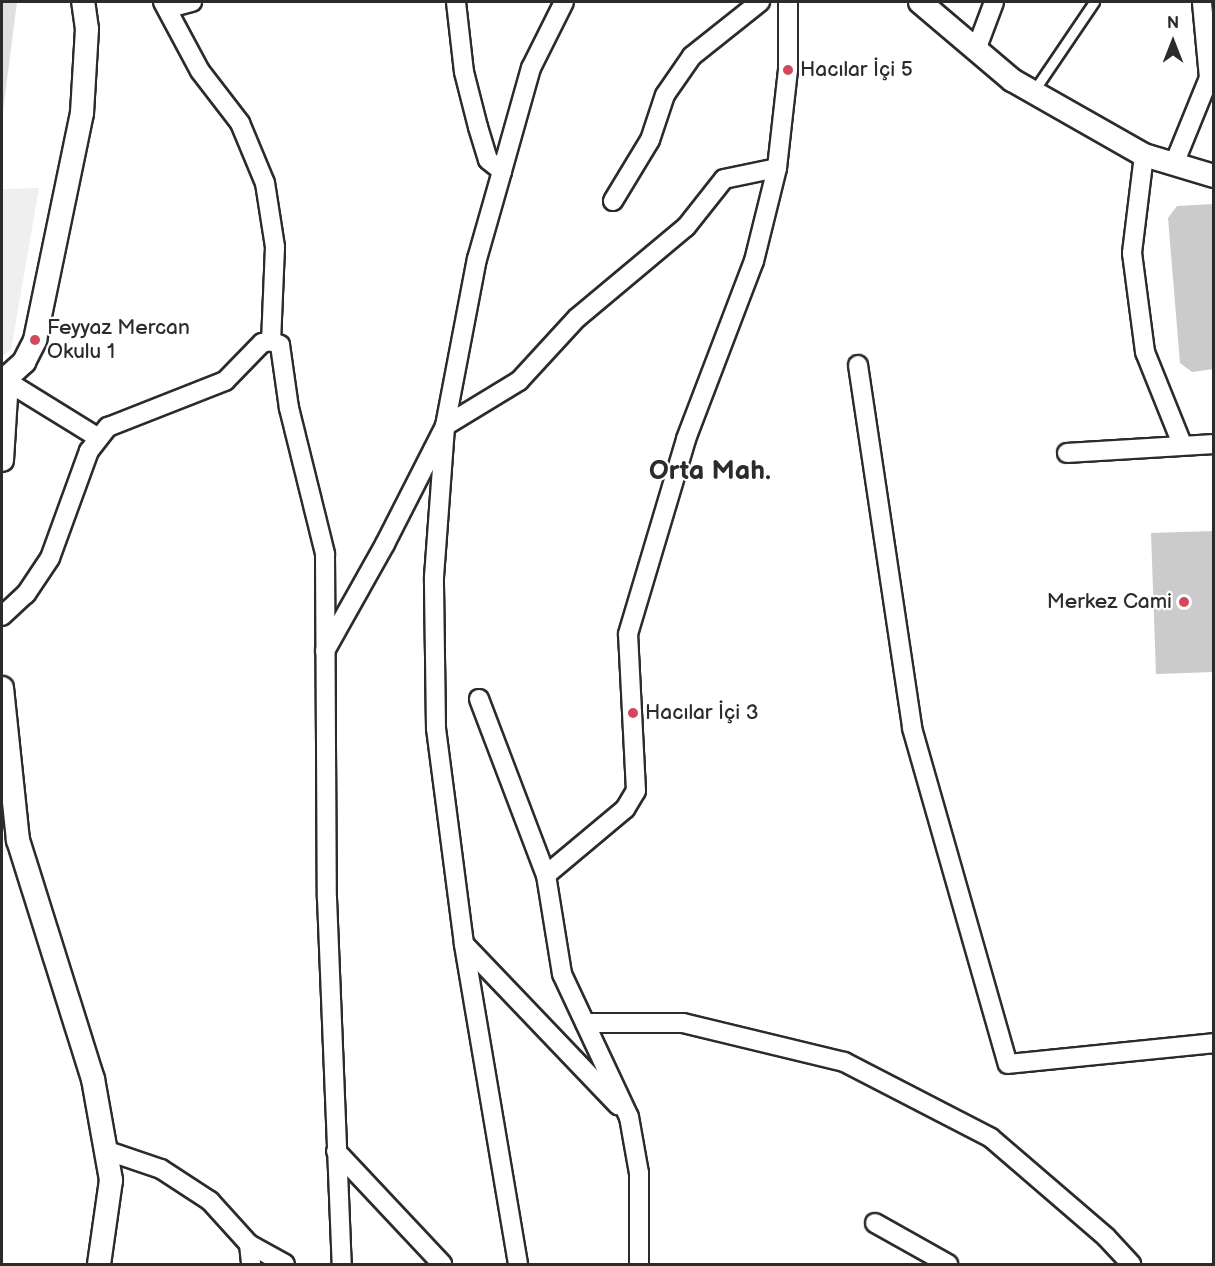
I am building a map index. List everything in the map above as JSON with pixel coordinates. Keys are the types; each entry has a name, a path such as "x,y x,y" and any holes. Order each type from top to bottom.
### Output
{"street":[{"path":"83,2 87,29"},
{"path":"2,460 5,381 24,362 35,340 82,113 87,29 94,2"},
{"path":"192,2 166,5 200,71 240,123 265,183 275,247 271,341"},
{"path":"456,2 464,72 478,127 488,160 502,171"},
{"path":"518,1264 464,944 436,728 434,577 445,426 477,259 531,68 564,2"},
{"path":"613,201 650,140 665,95 692,56 760,2"},
{"path":"546,875 625,810 636,791 628,634 686,439 754,261 777,168 788,70 788,2"},
{"path":"920,2 1012,80 1144,155 1214,176"},
{"path":"976,50 994,2"},
{"path":"1174,164 1209,78 1202,2"},
{"path":"1144,155 1132,253 1145,352 1182,444"},
{"path":"324,652 385,544 445,426 519,381 577,318 686,227 724,179 777,168"},
{"path":"2,616 26,594 50,558 97,437 121,420 225,381 262,343 271,341 283,348 289,408 326,554 324,652 327,898 342,1264"},
{"path":"858,365 912,728 1008,1064 1214,1042"},
{"path":"5,381 97,437"},
{"path":"1067,453 1182,444 1214,444"},
{"path":"2,688 18,840 93,1079 111,1180 99,1264"},
{"path":"479,699 546,875 562,974 629,1117 639,1173 639,1264"},
{"path":"464,944 629,1117"},
{"path":"585,1023 683,1023 844,1062 991,1138 1106,1237 1131,1264"},
{"path":"105,1150 160,1169 210,1201 249,1244 285,1264"},
{"path":"336,1150 442,1264"},
{"path":"875,1222 948,1264"},
{"path":"249,1244 251,1264"}],"lane":[{"path":"1033,92 1094,2"}],"shaded area":[{"path":"2,2 17,2 2,119"},
{"path":"39,188 11,350 2,356 2,189"}],"building":[{"path":"1214,204 1214,369 1192,372 1180,363 1168,218 1177,206"},
{"name":"Merkez Cami","path":"1214,531 1214,672 1156,674 1151,533"}],"place":[{"name":"Hacılar İçi 5","path":"788,70"},
{"name":"Feyyaz Mercan Okulu 1","path":"35,340"},
{"name":"Merkez Cami","path":"1184,602"},
{"name":"Hacılar İçi 3","path":"633,713"}],"district":[{"name":"Orta Mah.","path":"710,472"}]}
